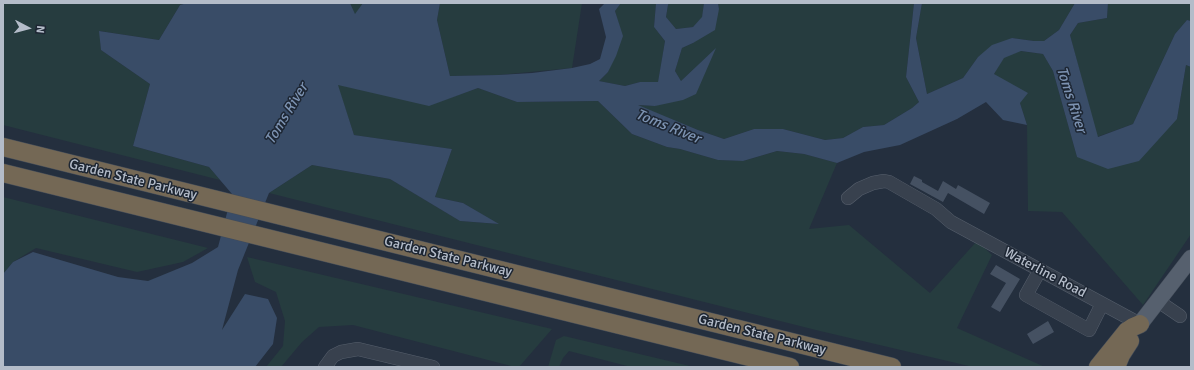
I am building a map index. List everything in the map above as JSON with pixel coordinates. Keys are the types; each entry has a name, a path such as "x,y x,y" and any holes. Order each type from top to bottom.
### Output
{"highway":[{"name":"Garden State Parkway","path":"3,147 892,367"},
{"name":"Garden State Parkway","path":"3,173 790,367"},
{"path":"1098,367 1128,331 1140,324"},
{"path":"1116,367 1121,355 1140,324"}],"main road":[{"path":"1175,278 1191,253"},
{"path":"1140,324 1191,258"},
{"path":"1159,299 1176,289 1184,280 1191,277"}],"street":[{"name":"Waterline Road","path":"848,198 859,189 873,183 884,181 889,182 936,209 951,222 1140,324"},
{"path":"1040,270 1026,295 1089,330 1102,304"},
{"path":"1159,299 1180,316"},
{"path":"325,367 333,356 341,352 358,349 433,367"}],"green space":[{"path":"3,3 187,3 180,5 159,40 100,31 101,50 150,84 133,146 209,167 220,180 3,125"},
{"path":"350,3 363,3 355,15"},
{"path":"440,3 582,3 572,68 498,75 450,76 437,20"},
{"path":"621,3 656,3 654,27 665,41 658,83 640,82 625,86 599,81 608,72 622,36 615,11"},
{"path":"669,3 704,3 702,18 693,27 676,29 666,17"},
{"path":"718,3 914,3 906,77 919,102 884,125 863,127 843,138 825,140 783,129 754,129 724,139 636,105 655,106 715,49 681,81 675,71 682,48 693,43 719,9"},
{"path":"922,3 1075,3 1059,30 1044,41 1012,38 978,57 963,78 927,94 916,38"},
{"path":"1108,3 1191,3 1191,21 1187,20 1175,34 1133,124 1097,137 1070,35 1078,23 1107,18"},
{"path":"1020,51 1043,54 1053,71 1077,157 1177,119 1186,65 1191,67 1191,234 1143,305 1062,212 1028,211 1027,125 1020,103 994,74 1004,57"},
{"path":"337,84 429,105 478,88 517,102 598,101 632,134 667,147 680,149 718,160 743,161 777,151 804,154 837,163 809,229 849,225 930,293 977,241 992,255 957,328 1045,367 973,367 820,331 269,193 312,165 390,179 460,221 498,224 463,203 435,197 452,149 354,135"},
{"path":"3,197 208,248 183,262 137,272 36,248 13,262 3,274"},
{"path":"247,257 552,329 519,367 353,325 319,327 302,342 281,367 266,367 283,346 285,321 276,292 255,282"},
{"path":"564,336 694,367 631,367 569,351 563,358 559,367 548,367 556,340"}],"water":[{"name":"Toms River","path":"187,3 350,3 355,14 363,3 440,3 437,20 450,76 532,73 590,64 600,59 606,37 599,9 605,3 621,3 615,11 623,36 616,56 608,72 599,81 625,86 640,82 658,82 665,41 654,27 656,3 669,3 666,17 676,29 693,27 702,17 704,3 718,3 719,9 715,30 682,48 675,71 681,81 716,48 696,94 683,100 655,106 638,105 724,139 754,129 783,129 825,140 843,138 863,127 884,125 912,108 919,102 906,77 914,3 922,3 916,38 927,94 963,78 978,57 992,45 1012,38 1044,41 1059,30 1075,3 1108,3 1107,18 1078,23 1070,35 1098,137 1133,124 1175,34 1187,20 1191,21 1191,67 1186,65 1177,119 1139,161 1108,169 1077,157 1053,71 1043,54 1021,51 1004,58 994,74 1028,93 1020,103 1027,125 1003,120 986,102 957,119 900,145 864,152 837,163 804,154 777,151 743,161 718,160 680,149 667,147 632,134 598,101 517,102 478,88 429,106 338,85 354,135 452,149 435,197 463,203 499,224 460,221 390,179 312,165 269,193 238,270 222,330 245,294 268,299 277,318 273,344 255,367 3,367 3,274 13,262 33,252 118,277 148,281 192,263 218,247 232,194 209,167 133,146 150,84 101,50 99,31 159,40 180,5"}],"building":[{"path":"914,176 938,191 943,181 956,189 958,185 990,203 984,214 948,193 943,202 910,184"},
{"path":"996,265 1020,279 1000,312 991,307 1006,283 990,274"},
{"path":"1048,321 1054,332 1033,344 1027,334"}]}
